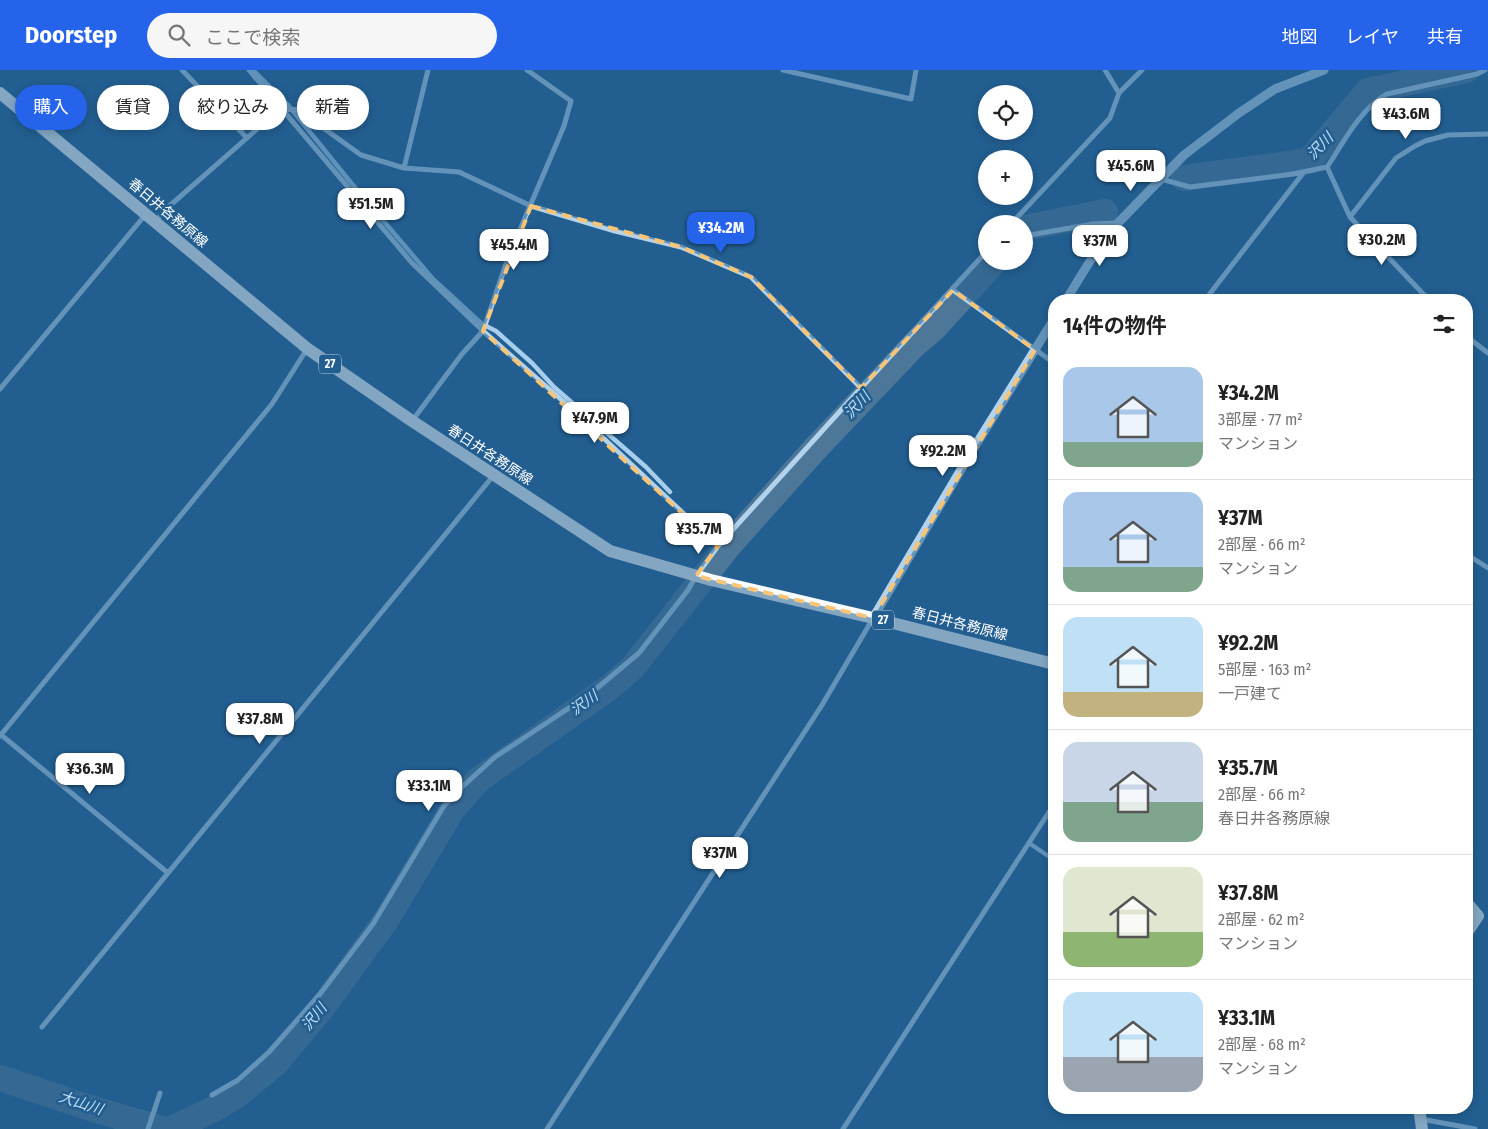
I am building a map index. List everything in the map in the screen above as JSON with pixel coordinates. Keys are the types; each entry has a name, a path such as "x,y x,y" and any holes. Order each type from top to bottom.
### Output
{"main road":[{"name":"春日井各務原線","path":"0,93 308,349 494,476 610,551 711,580 874,618 1048,662"},
{"path":"1473,910 1478,916 1473,924"}],"street":[{"path":"182,70 247,138"},
{"path":"249,70 262,85"},
{"path":"404,168 428,70"},
{"path":"412,421 462,354 483,331 508,258 564,126 571,101 527,70"},
{"path":"782,70 911,100 916,70"},
{"path":"1105,70 1119,93"},
{"path":"1019,215 1110,118 1119,93 1142,70"},
{"path":"1070,294 1090,261 1118,223 1184,155 1275,89 1324,70"},
{"path":"1160,178 1190,186 1293,174 1327,167 1367,109 1378,99 1387,94 1477,74 1485,70"},
{"path":"287,109 298,110 361,155 404,168 459,172 531,206 615,231 681,247 751,277 861,388"},
{"path":"287,115 412,263 483,331 590,426 718,546"},
{"path":"0,389 151,218 166,209 256,130"},
{"path":"1350,217 1396,158 1414,146 1448,135 1488,134"},
{"path":"1327,167 1350,217 1424,294"},
{"path":"1210,294 1305,171"},
{"path":"1033,234 1094,224 1118,223"},
{"path":"212,1095 238,1080 268,1052 320,994 373,924 444,806 495,757 590,694 639,653 688,590 718,546 978,261"},
{"path":"953,290 1048,359"},
{"path":"547,1129 822,704 972,451 1048,329"},
{"path":"1473,341 1488,353"},
{"path":"168,873 0,735 272,404 308,349"},
{"path":"42,1027 494,476"},
{"path":"1473,558 1488,568"},
{"path":"844,1129 1048,814"},
{"path":"148,1129 160,1093"},
{"path":"1421,1119 1475,1129"}],"lane":[{"path":"1029,843 1048,856"}],"highlighted area":[{"path":"531,206 681,247 751,277 861,388 953,290 1035,350 873,618 696,576 718,546 483,331"}],"waterway":[{"path":"253,70 288,105 433,279 482,324 496,331 532,363 554,387 646,467 670,492"},
{"name":"沢川","path":"1184,178 1309,161 1368,91 1466,70"},
{"name":"沢川","path":"1033,226 1105,212"},
{"name":"沢川","path":"171,1129 210,1111 236,1096 276,1063 322,1008 386,920 452,810 478,780 610,687 633,667 730,544 815,449 914,345 934,328 987,270"},
{"name":"大山川","path":"0,1078 93,1109 162,1129"}]}
